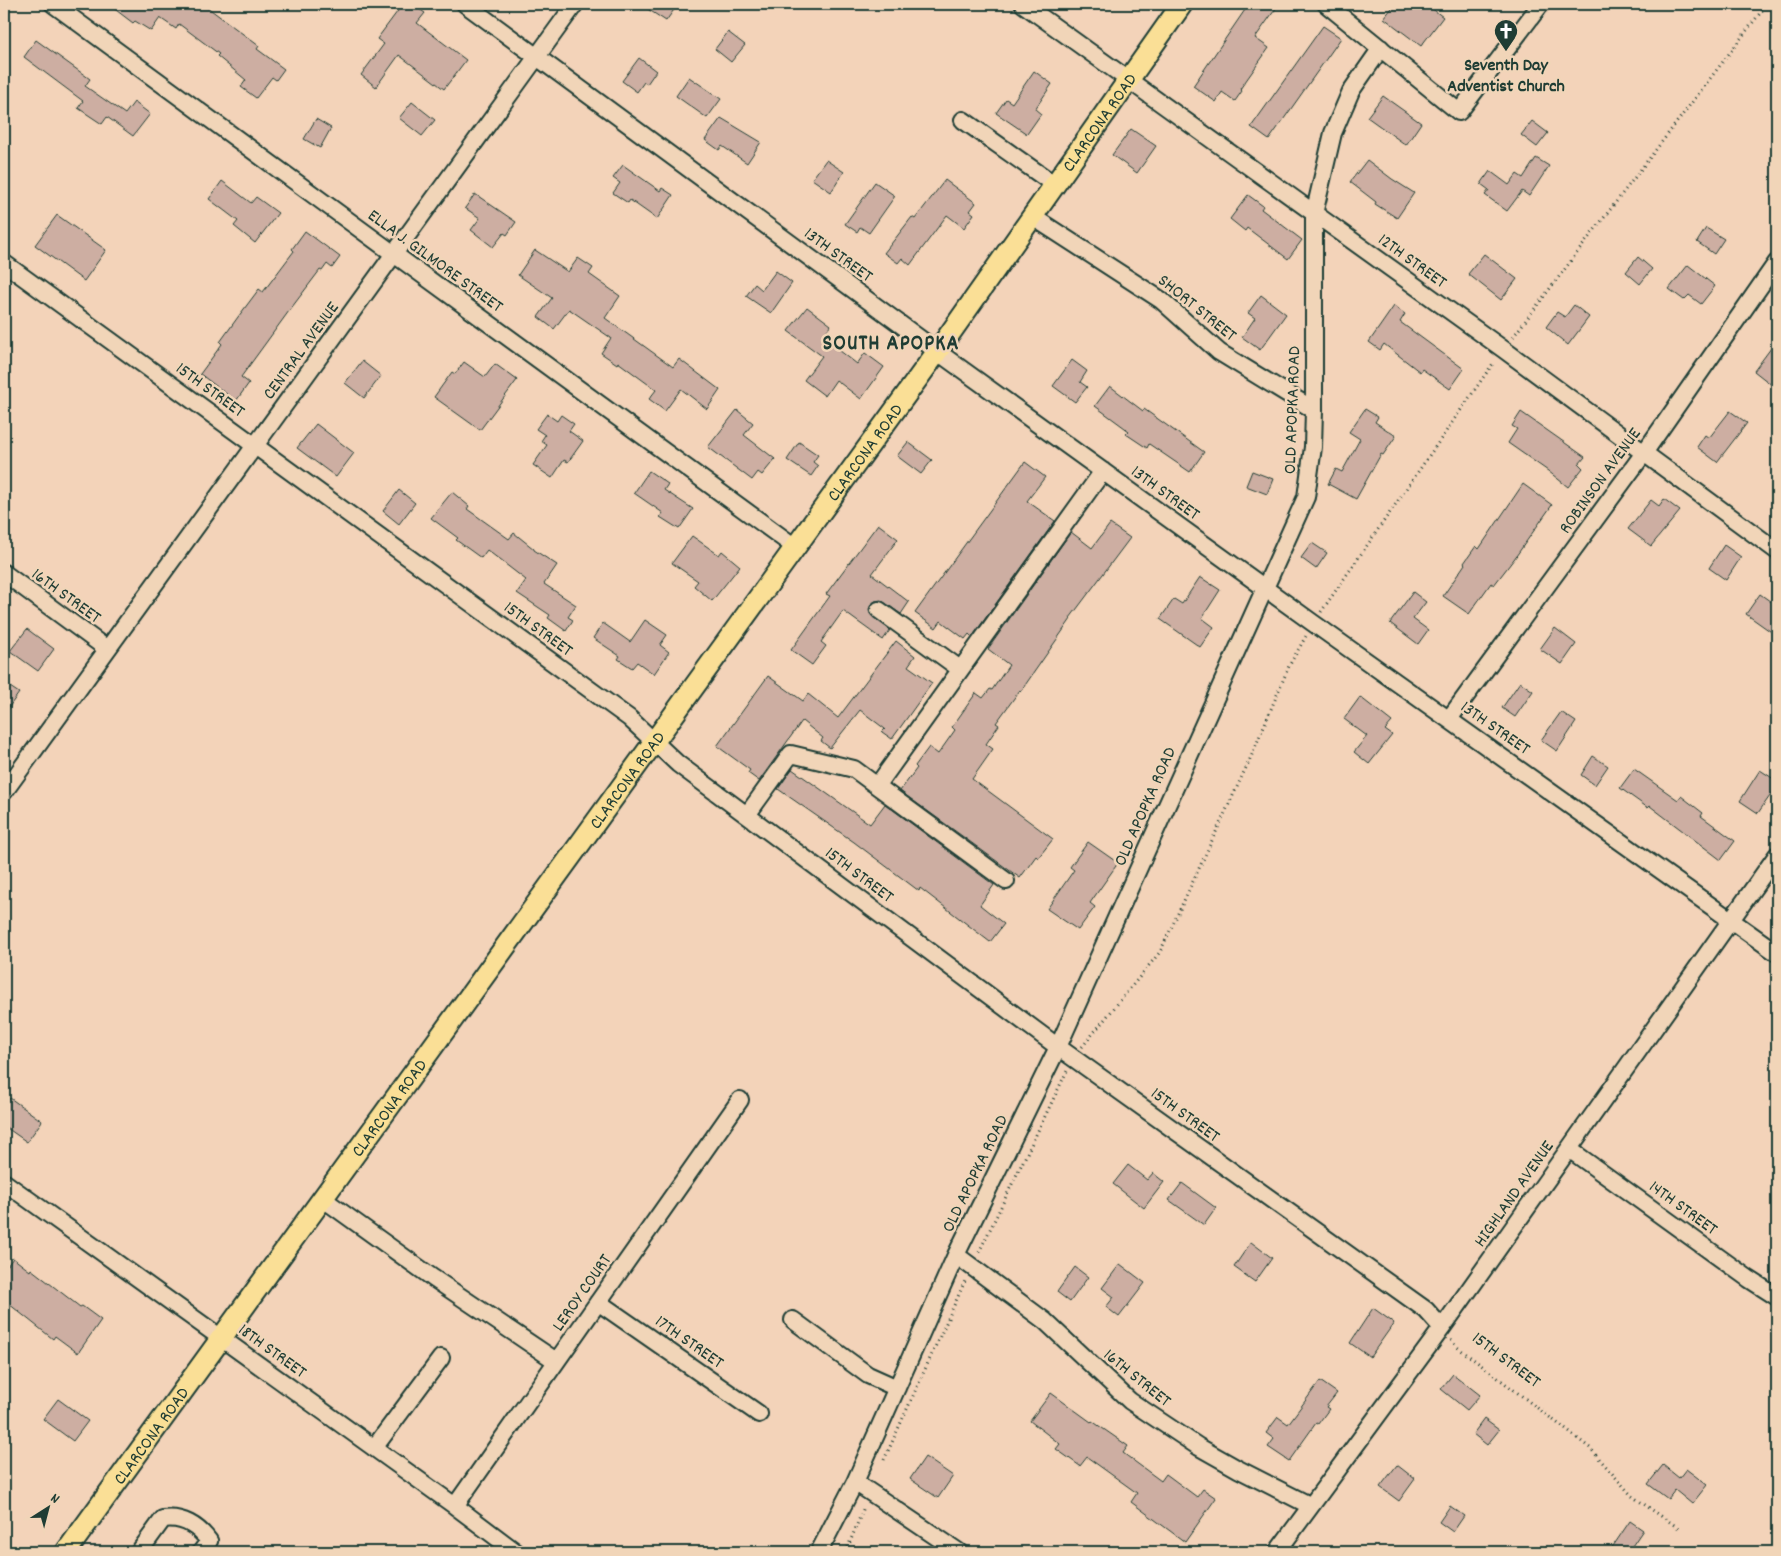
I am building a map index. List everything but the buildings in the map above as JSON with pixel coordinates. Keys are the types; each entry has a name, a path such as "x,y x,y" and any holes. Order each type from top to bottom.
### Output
{"main road":[{"name":"CLARCONA ROAD","path":"66,1552 937,352 1182,4"}],"street":[{"name":"ELLA J. GILMORE STREET","path":"54,4 796,547"},
{"name":"13TH STREET","path":"465,4 937,352 1313,623 1777,953"},
{"name":"CENTRAL AVENUE","path":"4,792 575,4"},
{"name":"12TH STREET","path":"1023,4 1504,349 1777,551"},
{"path":"1326,4 1459,112 1541,4"},
{"name":"OLD APOPKA ROAD","path":"819,1552 855,1482 956,1255 1058,1046 1306,497 1313,447 1314,214 1333,133 1351,91 1381,48"},
{"path":"963,120 1055,185"},
{"name":"SHORT STREET","path":"1033,217 1161,300 1219,352 1314,410"},
{"name":"ROBINSON AVENUE","path":"1449,719 1644,453 1777,262"},
{"name":"15TH STREET","path":"4,263 621,712 678,764 1058,1046 1426,1310 1442,1328"},
{"path":"877,786 1103,471"},
{"name":"16TH STREET","path":"4,573 108,649"},
{"path":"879,610 960,669"},
{"path":"747,815 791,754 854,769 1006,881"},
{"name":"HIGHLAND AVENUE","path":"1278,1552 1442,1328 1777,855"},
{"name":"LEROY COURT","path":"454,1506 740,1100"},
{"name":"14TH STREET","path":"1569,1149 1749,1279 1777,1297"},
{"name":"18TH STREET","path":"4,1182 516,1552"},
{"path":"322,1198 433,1278 556,1361"},
{"name":"16TH STREET","path":"956,1255 1045,1321 1130,1401 1199,1447 1311,1506"},
{"name":"17TH STREET","path":"598,1302 759,1414"},
{"path":"793,1320 868,1375 896,1388"},
{"path":"374,1448 441,1358"},
{"path":"855,1482 959,1552"},
{"path":"138,1552 163,1519 173,1517 184,1520 204,1534 209,1549"}],"path":[{"path":"1313,623 1504,349 1767,4"},
{"name":"15TH STREET","path":"1442,1328 1456,1346 1590,1448 1632,1496 1680,1529"},
{"path":"846,1552 865,1504"}],"place":[{"name":"Seventh Day Adventist Church","path":"1506,52"}],"district":[{"name":"SOUTH APOPKA","path":"891,341"}]}
